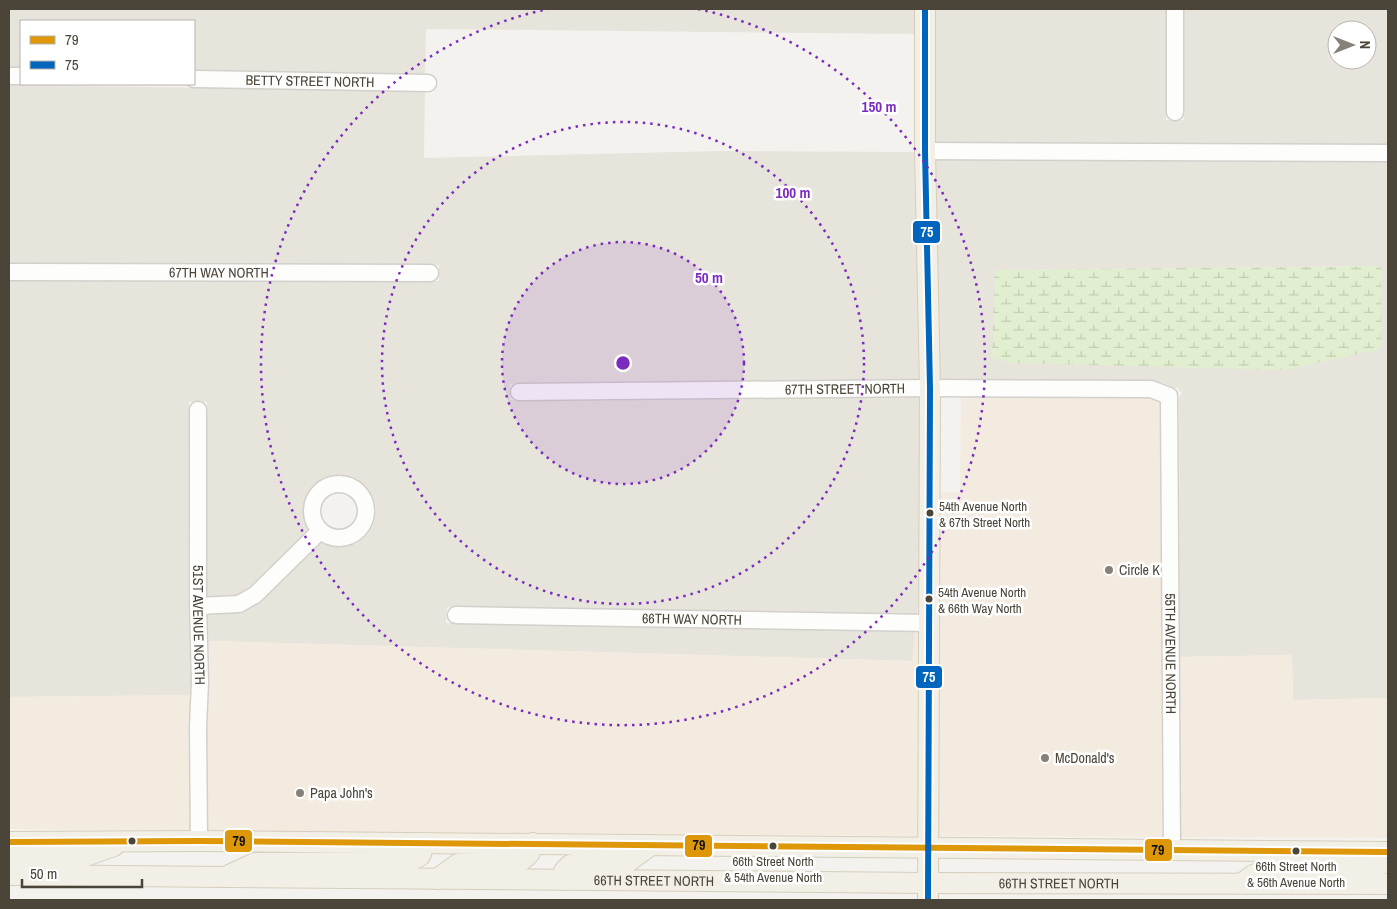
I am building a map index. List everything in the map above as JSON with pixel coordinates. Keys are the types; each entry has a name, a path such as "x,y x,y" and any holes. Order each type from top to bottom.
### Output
{"main road":[{"path":"925,9 925,151 930,388 928,892"},
{"path":"9,859 80,858 128,841"},
{"path":"9,842 425,842 1388,852"},
{"path":"225,878 255,863 408,862 420,856 425,842"},
{"path":"437,879 458,864 521,861 529,854 533,844"},
{"path":"564,880 564,870 570,865 579,863 628,862 651,845"},
{"path":"1241,884 1253,875 1275,868 1358,867 1388,863"},
{"name":"66TH STREET NORTH","path":"9,875 564,880 928,892 1241,884 1388,884"}],"street":[{"path":"1175,9 1175,112"},
{"name":"BETTY STREET NORTH","path":"195,79 428,83"},
{"path":"925,151 1388,154"},
{"name":"67TH WAY NORTH","path":"9,272 430,273"},
{"name":"67TH STREET NORTH","path":"519,392 930,388 1151,389 1170,396"},
{"name":"55TH AVENUE NORTH","path":"1170,396 1172,850"},
{"name":"51ST AVENUE NORTH","path":"198,410 199,841"},
{"path":"198,606 239,604 255,595 320,531"},
{"name":"66TH WAY NORTH","path":"456,615 929,623"}],"shaded area":[{"path":"9,9 915,9 916,34 426,29 425,74 195,71 195,20 20,20 20,68 9,68"},
{"path":"934,9 1166,9 1166,120 1184,120 1184,9 1388,9 1388,145 935,143"},
{"path":"9,85 425,91 424,158 721,151 916,152 921,380 592,385 510,384 510,400 592,401 921,396 920,581 917,615 447,607 446,623 915,631 913,661 211,641 209,646 207,614 240,612 260,602 321,542 338,547 356,544 367,535 373,526 376,510 374,499 367,488 356,479 341,476 323,479 312,488 305,500 303,513 308,530 249,589 236,595 207,597 207,402 189,402 188,599 190,695 9,697 9,280 439,281 439,265 9,263"},
{"path":"935,160 1388,162 1388,698 1293,700 1292,655 1180,657 1179,398 1182,392 1179,391 1179,388 1172,388 1166,384 1151,380 939,380","holes":["1381,266 1381,348 995,270"]},
{"path":"961,396 1149,397 1160,401 1162,837 937,836 939,492 960,492"},
{"path":"915,631 920,632 918,836 208,831 207,727 210,682 209,646 211,641 912,661"},
{"path":"1292,655 1293,700 1388,698 1388,838 1181,837 1180,657"},
{"path":"191,692 188,727 190,831 9,829 9,697 189,695"}],"green space":[{"path":"1381,266 1381,349 1285,370 1012,363 992,358 995,270"}],"transit line":[{"name":"75","path":"925,9 925,151 930,388 928,900"},
{"name":"79","path":"9,842 199,841 1388,852"}],"place":[{"name":"54th Avenue North & 67th Street North","path":"930,513"},
{"name":"Circle K","path":"1109,570"},
{"name":"54th Avenue North & 66th Way North","path":"929,599"},
{"name":"McDonald's","path":"1045,758"},
{"name":"Papa John's","path":"300,793"},
{"name":"66th Street North & 54th Avenue North","path":"773,846"},
{"name":"66th Street North & 56th Avenue North","path":"1296,851"}]}
